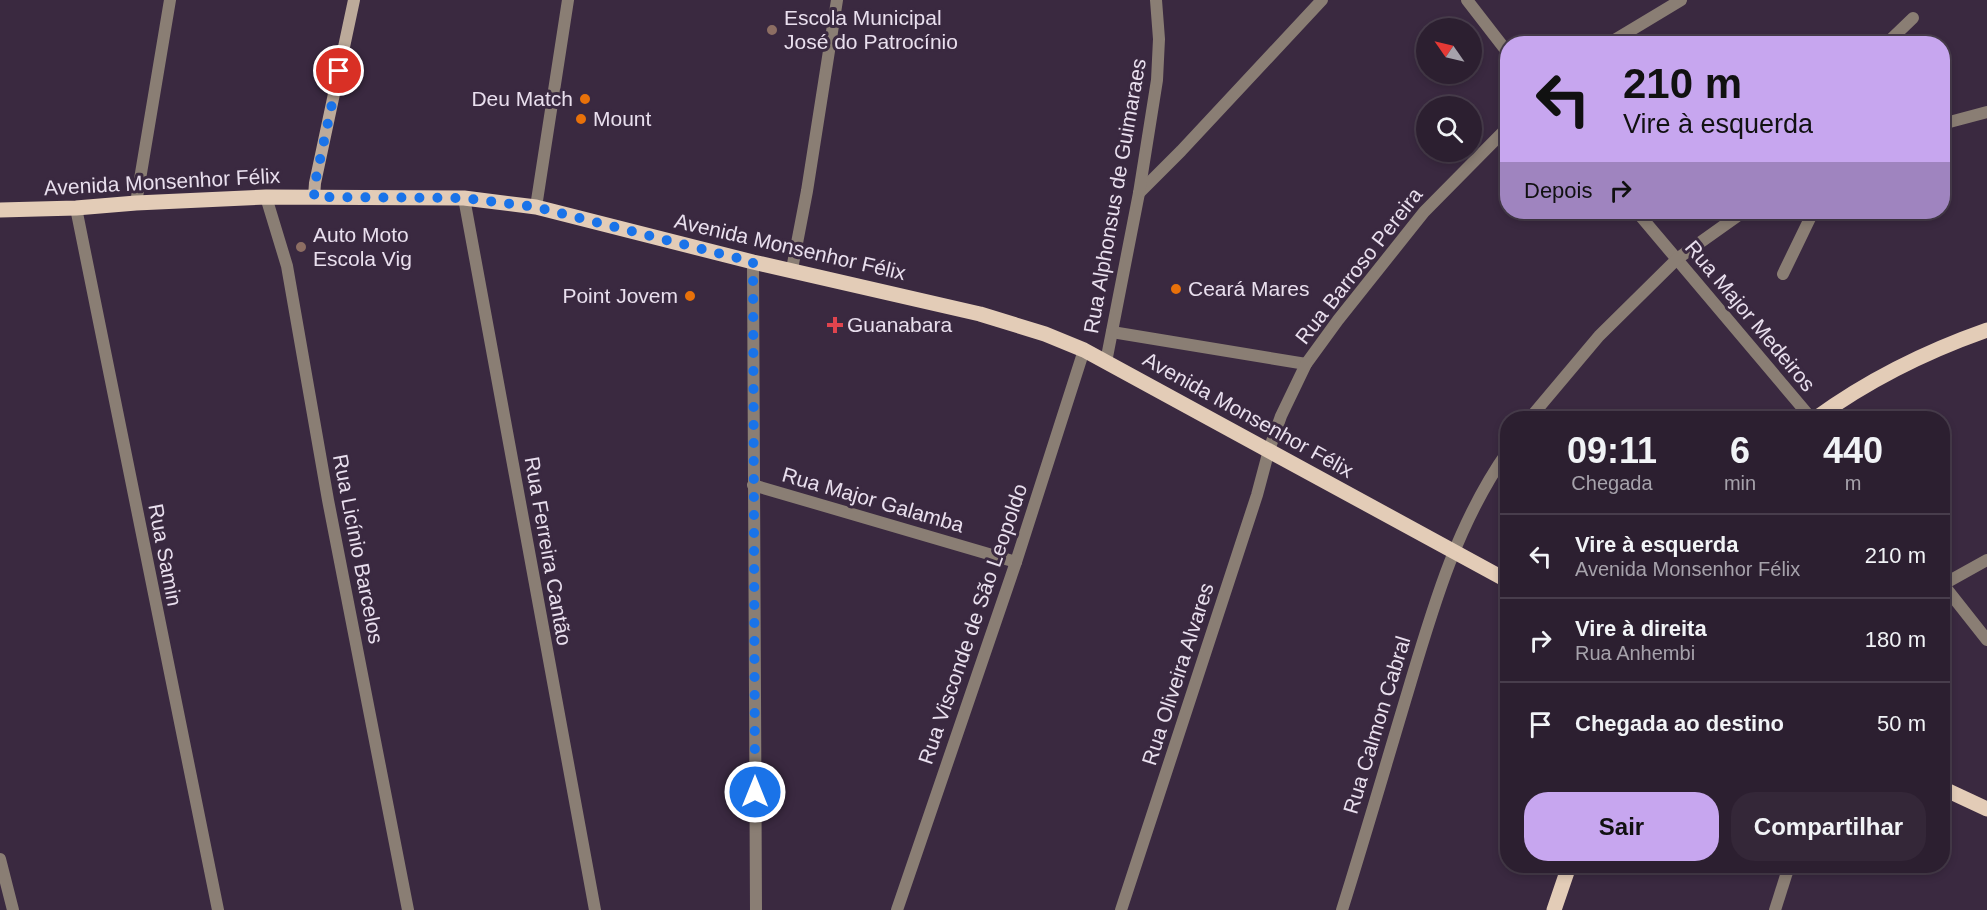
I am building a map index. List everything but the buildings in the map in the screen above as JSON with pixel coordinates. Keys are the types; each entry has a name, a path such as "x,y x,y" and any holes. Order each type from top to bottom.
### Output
{"main road":[{"name":"Avenida Monsenhor Félix","path":"0,210 266,197 464,198 536,207 753,262 792,269 980,314 1046,334 1084,350 1500,577"},
{"path":"1826,411 1925,355 1987,330"},
{"path":"1950,792 1987,808"},
{"path":"1554,910 1567,873"}],"street":[{"path":"136,203 170,0"},
{"path":"314,197 315,183 354,0"},
{"path":"536,207 568,0"},
{"path":"792,269 807,191 837,0"},
{"name":"Rua Alphonsus de Guimaraes","path":"1106,362 1157,80 1159,39 1156,0"},
{"path":"1138,192 1181,151 1288,34 1323,0"},
{"path":"1467,0 1500,43"},
{"path":"1621,36 1681,0"},
{"path":"1894,36 1913,18"},
{"path":"1950,122 1987,112"},
{"name":"Rua Barroso Pereira","path":"1269,450 1281,416 1306,364 1338,320 1424,212 1500,135"},
{"name":"Rua Licínio Barcelos","path":"266,197 287,266 328,500 408,910"},
{"name":"Rua Ferreira Cantão","path":"464,198 595,910"},
{"name":"Rua Samin","path":"76,208 218,910"},
{"name":"Rua Major Medeiros","path":"1643,219 1805,411"},
{"path":"1536,411 1599,336 1677,259 1733,219"},
{"path":"1783,274 1810,219"},
{"path":"753,262 756,910"},
{"path":"1112,332 1306,364"},
{"name":"Rua Visconde de São Leopoldo","path":"897,910 1016,562 1084,350"},
{"name":"Rua Oliveira Alvares","path":"1121,910 1257,495 1269,450"},
{"name":"Rua Calmon Cabral","path":"1342,910 1429,622 1453,552 1480,496 1500,464"},
{"name":"Rua Major Galamba","path":"753,485 1016,562"},
{"path":"1950,580 1987,560"},
{"path":"1950,593 1987,640"},
{"path":"0,859 13,910"},
{"path":"1775,910 1787,873"}],"place":[{"name":"Escola Municipal José do Patrocínio","path":"772,30"},
{"name":"Deu Match","path":"585,99"},
{"name":"Mount","path":"581,119"},
{"name":"Auto Moto Escola Vig","path":"301,247"},
{"name":"Ceará Mares","path":"1176,289"},
{"name":"Point Jovem","path":"690,296"},
{"name":"Guanabara","path":"835,325"}],"route":[{"path":"339,71 314,197 464,198 536,207 753,262 755,792"}]}
